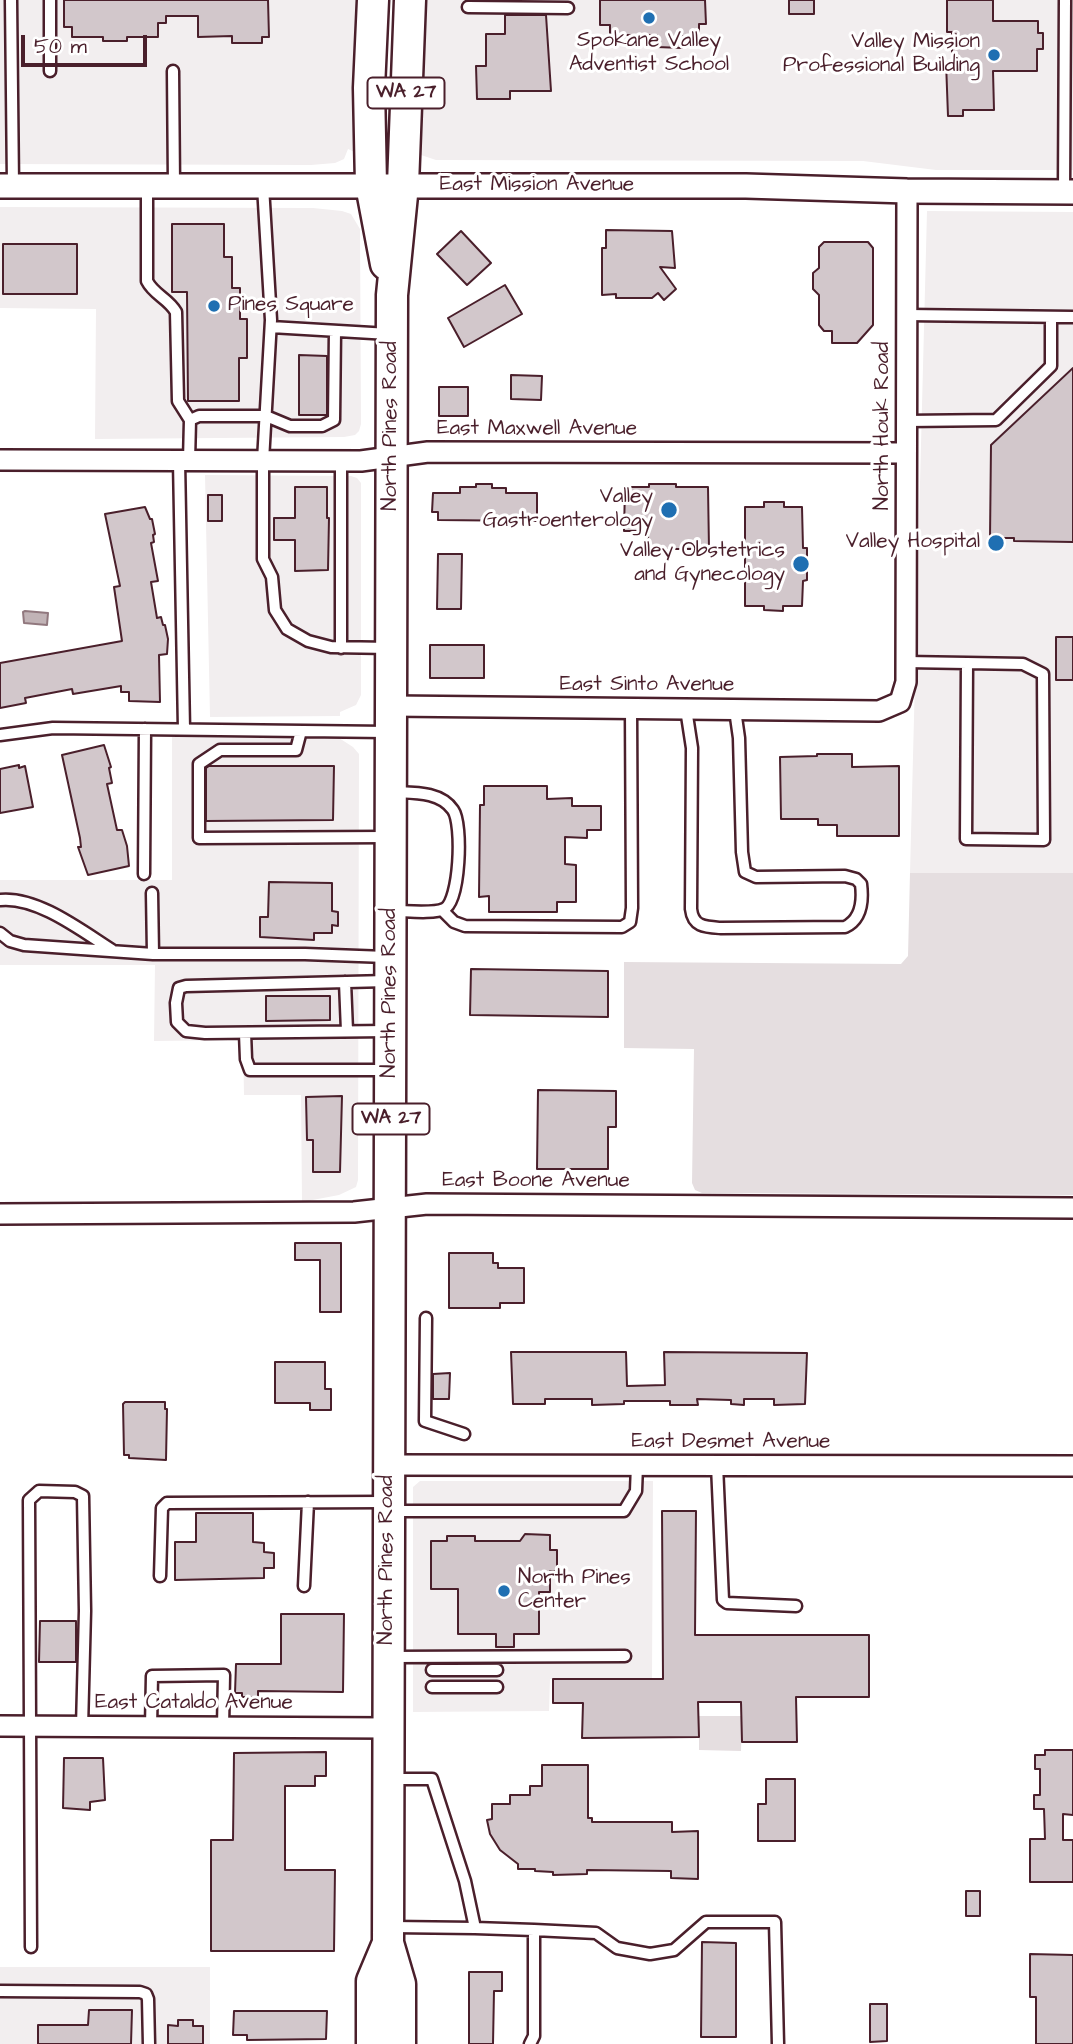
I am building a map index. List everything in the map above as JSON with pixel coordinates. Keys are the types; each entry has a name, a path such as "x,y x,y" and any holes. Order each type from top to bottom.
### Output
{"main road":[{"name":"North Pines Road","path":"373,0 369,88 370,186 392,295"},
{"name":"North Pines Road","path":"400,2044 400,1984 388,1935 392,295 403,186 410,0"},
{"name":"North Pines Road","path":"372,2044 372,1980 388,1935"}],"street":[{"name":"East Mission Avenue","path":"6,186 746,186 1068,192"},
{"name":"North Houk Road","path":"900,702 906,682 907,191"},
{"name":"East Maxwell Avenue","path":"0,460 341,462 428,452 906,453"},
{"name":"East Sinto Avenue","path":"391,719 631,709 879,711 900,702"},
{"name":"East Boone Avenue","path":"0,1214 354,1212 441,1204 1073,1208"},
{"name":"East Desmet Avenue","path":"388,1465 1073,1466"},
{"name":"East Cataldo Avenue","path":"0,1726 388,1728"}],"lane":[{"path":"6,186 11,0"},
{"path":"50,0 50,71"},
{"path":"1065,0 1068,192"},
{"path":"468,7 568,8"},
{"path":"173,71 174,186"},
{"path":"147,186 147,281 152,291 170,302 176,312 178,401 190,421 184,461 184,729"},
{"path":"262,186 271,327 263,461 263,559 272,578 275,610 287,629 308,641 341,648 392,648"},
{"path":"907,315 1073,317"},
{"path":"906,421 996,420 1051,366 1051,317"},
{"path":"271,327 392,334"},
{"path":"190,421 199,416 266,416 290,426 322,426 334,420 335,331"},
{"path":"341,462 341,648"},
{"path":"906,662 967,663 1023,664 1043,674 1044,840 966,839 967,663"},
{"path":"442,910 454,922 465,926 622,927 630,922 631,709"},
{"path":"686,709 692,748 691,909 696,923 704,927 720,928 845,927 852,924 862,902 861,884 856,879 845,876 757,877 745,872 741,852 739,738 735,709"},
{"path":"0,735 54,728 301,731 391,719"},
{"path":"144,874 145,729"},
{"path":"220,730 220,750"},
{"path":"301,731 296,750 220,750 199,764 199,838 390,837"},
{"path":"390,911 442,910 449,905 456,890 458,828 454,812 444,801 425,794 391,792"},
{"path":"152,893 153,954"},
{"path":"0,900 30,904 58,916 116,952"},
{"path":"0,933 10,941 24,945 153,954 305,954 391,969"},
{"path":"391,969 345,982 195,985 179,988 176,1003 177,1022 186,1031 391,1031"},
{"path":"345,982 347,1031"},
{"path":"245,1032 246,1059 250,1070 391,1070"},
{"path":"426,1318 425,1421 464,1434"},
{"path":"160,1576 160,1519 162,1507 167,1503 308,1502 388,1507 624,1511 636,1491 637,1465"},
{"path":"717,1465 723,1600 727,1603 796,1606"},
{"path":"31,1947 29,1500 39,1491 59,1490 83,1496 85,1611 82,1727"},
{"path":"304,1586 308,1502"},
{"path":"388,1657 625,1656"},
{"path":"432,1670 497,1670"},
{"path":"151,1727 152,1676 224,1675 223,1727"},
{"path":"432,1687 497,1687"},
{"path":"388,1779 432,1780 465,1881 475,1928"},
{"path":"388,1935 475,1928 596,1933 617,1948 650,1954 674,1950 706,1923 775,1923 778,2044"},
{"path":"530,2044 534,2036 534,1930"},
{"path":"0,1992 146,1994 149,2044"}],"shaded area":[{"path":"0,0 359,0 354,80 355,152 348,149 344,159 335,163 311,165 0,164"},
{"path":"418,0 1073,0 1073,170 936,170 863,161 436,160 421,155 413,143"},
{"path":"0,207 313,208 351,214 360,229 359,431 355,435 344,437 95,439 96,309 0,308"},
{"name":"Valley Hospital","path":"927,211 1073,212 1073,873 910,873"},
{"path":"205,475 351,476 361,483 361,695 356,705 340,712 340,716 210,717"},
{"path":"25,611 48,613 47,625 24,623"},
{"path":"172,737 339,738 359,754 358,1180 356,1187 339,1195 302,1202 301,1095 244,1095 243,1040 154,1041 155,965 0,965 0,880 172,880"},
{"path":"910,873 1073,873 1073,1195 702,1193 695,1190 692,1183 694,1049 624,1048 624,962 901,964 908,956"},
{"path":"420,1481 653,1481 652,1678 550,1679 549,1711 413,1712 413,1487"},
{"path":"699,1716 742,1716 741,1751 699,1750"},
{"path":"0,1967 210,1967 210,2044 0,2044"}],"building":[{"path":"64,0 268,0 269,37 262,37 262,43 232,43 232,36 198,37 198,16 166,16 166,23 158,23 158,37 127,37 127,41 103,41 103,37 72,37 72,27 64,27"},
{"path":"600,0 705,0 706,24 699,24 699,36 682,36 682,48 657,47 657,35 610,35 610,25 600,25"},
{"path":"789,0 814,0 814,14 789,14"},
{"name":"Valley Mission Professional Building","path":"947,0 993,0 993,21 1038,21 1038,33 1043,33 1043,49 1037,49 1037,71 993,71 994,110 963,110 963,116 948,116 946,62 952,62 952,32 947,32"},
{"path":"505,15 546,15 551,91 510,91 510,99 477,99 476,66 486,66 486,34 505,34"},
{"name":"Pines Square","path":"172,224 224,224 224,257 232,257 232,288 240,288 240,319 247,319 247,358 239,358 239,401 188,401 187,292 172,292"},
{"path":"606,230 672,231 675,268 660,267 676,289 664,300 658,293 652,298 616,298 616,294 602,295 602,248 606,248"},
{"path":"461,231 491,263 467,285 437,254"},
{"path":"824,242 868,242 873,248 873,325 857,343 832,343 832,331 824,331 819,325 819,295 813,289 813,273 819,268 819,247"},
{"path":"3,244 77,244 77,294 3,294"},
{"path":"505,285 522,314 464,347 448,318"},
{"path":"299,355 327,356 327,415 299,415"},
{"path":"1073,368 1073,542 990,538 991,445"},
{"path":"511,375 542,376 541,400 511,399"},
{"path":"439,387 468,387 468,416 439,416"},
{"path":"476,484 492,484 492,488 506,488 506,493 537,493 537,521 438,520 438,512 432,512 433,493 460,493 460,487 476,487"},
{"path":"649,484 708,487 709,549 648,549 648,531 624,531 625,487 649,487"},
{"path":"295,487 327,487 328,570 295,571 295,540 274,540 274,518 295,518"},
{"path":"208,495 222,495 222,521 208,521"},
{"path":"764,502 784,502 784,507 802,507 803,548 807,548 807,580 803,581 802,606 783,606 783,611 764,610 764,606 745,606 745,507 764,507"},
{"path":"145,507 152,519 155,534 154,542 151,543 158,581 151,582 157,618 161,617 168,639 167,654 159,655 160,702 129,701 129,692 121,692 121,686 73,694 72,689 25,698 26,703 0,708 0,663 122,641 114,587 120,586 105,514"},
{"path":"438,554 462,554 461,609 437,609"},
{"path":"1056,637 1073,637 1073,680 1056,680"},
{"path":"430,645 484,645 484,678 430,678"},
{"path":"104,745 111,767 112,783 107,784 117,830 122,830 127,846 129,866 88,875 78,847 81,847 80,838 62,755"},
{"path":"852,754 852,767 899,766 899,836 837,836 837,825 818,825 818,819 781,819 780,757"},
{"path":"19,765 19,768 25,766 33,807 0,813 0,769"},
{"path":"334,766 333,820 206,821 206,768"},
{"path":"484,786 547,786 547,799 572,798 572,806 601,806 601,830 587,830 587,838 565,837 565,864 576,865 576,902 557,902 557,912 489,912 489,896 479,897 480,805 484,805"},
{"path":"269,882 332,883 332,911 338,912 338,926 332,925 332,933 314,933 314,940 260,937 260,917 268,917"},
{"path":"471,969 608,971 608,1017 470,1015"},
{"path":"266,996 330,996 330,1020 266,1021"},
{"path":"538,1090 616,1091 616,1127 608,1127 608,1169 537,1169"},
{"path":"342,1096 340,1172 313,1172 313,1140 307,1140 306,1097"},
{"path":"295,1243 341,1243 341,1312 320,1312 320,1260 295,1260"},
{"path":"449,1253 493,1253 493,1263 498,1263 498,1268 524,1268 524,1303 500,1303 500,1308 449,1308"},
{"path":"511,1352 626,1352 627,1386 665,1385 664,1352 807,1353 805,1404 774,1405 774,1399 744,1399 744,1405 731,1404 731,1400 697,1399 698,1405 670,1405 670,1401 624,1401 624,1404 592,1405 592,1399 545,1399 545,1404 513,1404"},
{"path":"275,1362 325,1362 325,1389 331,1389 331,1410 310,1410 310,1403 275,1403"},
{"path":"450,1373 449,1399 433,1399 433,1374"},
{"path":"125,1402 165,1402 166,1460 129,1458 129,1455 124,1455"},
{"path":"662,1511 696,1511 695,1635 869,1635 869,1697 796,1697 797,1742 742,1742 741,1702 698,1702 699,1737 582,1738 583,1703 553,1703 553,1679 663,1679"},
{"path":"196,1513 253,1513 253,1542 264,1543 264,1552 274,1553 274,1568 264,1568 264,1578 175,1580 175,1542 196,1542"},
{"name":"North Pines Center","path":"525,1534 550,1535 550,1550 557,1550 557,1571 550,1571 550,1592 539,1592 539,1634 514,1634 514,1647 496,1647 496,1634 458,1634 458,1589 431,1589 431,1541 447,1541 447,1536 475,1536 475,1541 520,1541"},
{"path":"281,1614 344,1614 343,1692 258,1691 258,1697 242,1697 242,1693 235,1693 236,1664 281,1664"},
{"path":"40,1621 76,1621 76,1662 39,1662"},
{"path":"1045,1750 1073,1750 1073,1815 1063,1814 1063,1840 1073,1840 1073,1882 1030,1882 1030,1839 1045,1839 1044,1809 1034,1809 1034,1795 1040,1795 1040,1769 1035,1769 1035,1755 1045,1755"},
{"path":"326,1752 326,1776 315,1776 315,1786 285,1786 285,1870 335,1870 334,1951 211,1951 211,1840 233,1840 234,1753"},
{"path":"64,1758 103,1758 105,1800 90,1802 90,1810 63,1808"},
{"path":"542,1765 588,1765 588,1818 592,1818 592,1822 672,1822 672,1832 698,1831 698,1879 671,1878 671,1871 587,1870 587,1874 553,1875 553,1872 518,1869 518,1864 500,1850 490,1834 487,1820 492,1819 492,1804 510,1804 510,1795 530,1795 530,1786 542,1786"},
{"path":"766,1779 795,1779 795,1841 758,1841 758,1804 766,1804"},
{"path":"966,1891 980,1891 980,1916 966,1916"},
{"path":"702,1942 736,1943 736,2037 701,2037"},
{"path":"1030,1954 1073,1955 1073,2044 1036,2044 1036,1997 1030,1997"},
{"path":"469,1972 502,1972 502,1991 494,1991 493,2044 469,2044"},
{"path":"870,2004 887,2004 887,2041 870,2042"},
{"path":"89,2010 132,2010 131,2044 38,2044 38,2025 88,2025"},
{"path":"234,2011 327,2011 326,2039 247,2040 247,2035 233,2035"},
{"path":"178,2020 193,2020 193,2026 203,2026 203,2044 168,2044 168,2025 178,2026"}],"place":[{"name":"Spokane Valley Adventist School","path":"649,18"},
{"name":"Valley Mission Professional Building","path":"994,55"},
{"name":"Pines Square","path":"214,306"},
{"name":"Valley Gastroenterology","path":"669,510"},
{"name":"Valley Hospital","path":"996,543"},
{"name":"Valley Obstetrics and Gynecology","path":"801,564"},
{"name":"North Pines Center","path":"504,1591"}]}
